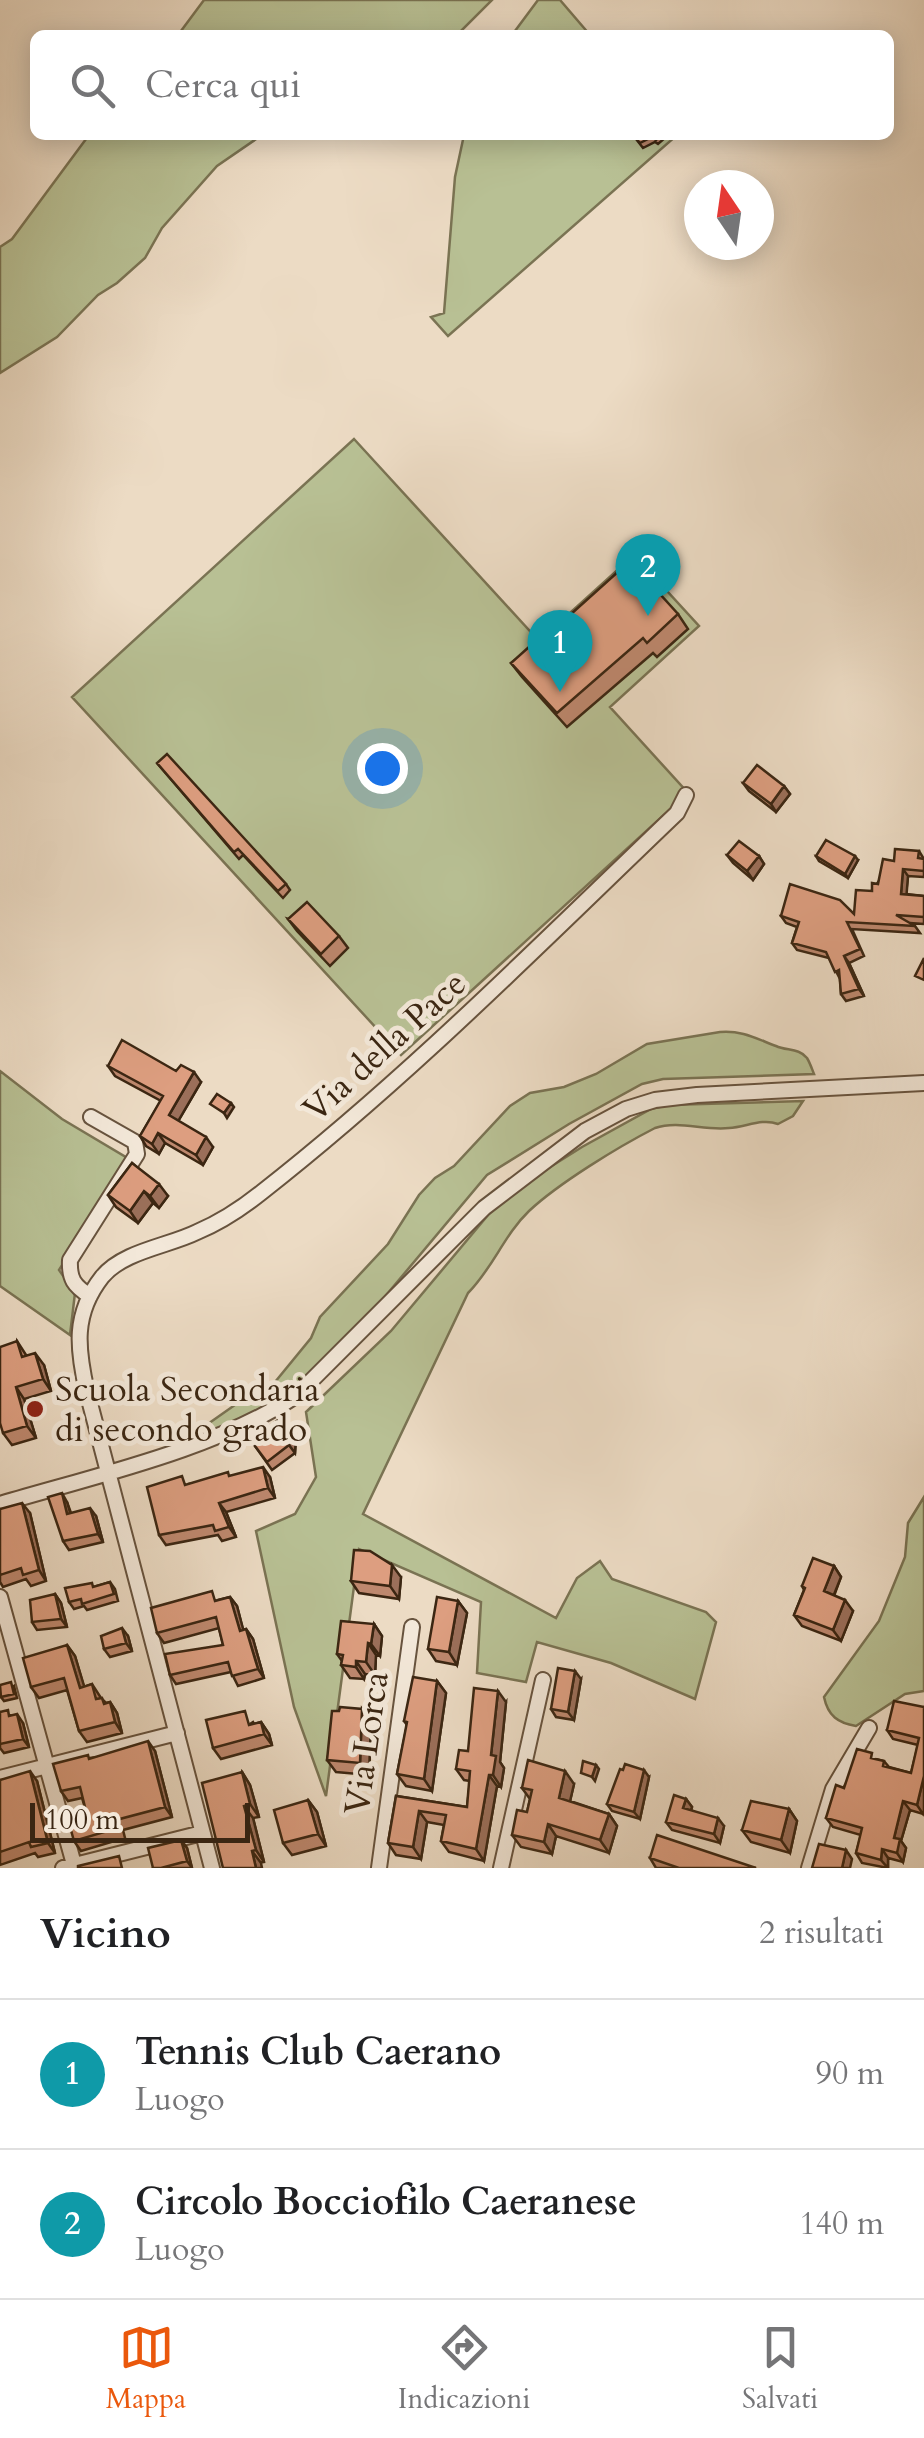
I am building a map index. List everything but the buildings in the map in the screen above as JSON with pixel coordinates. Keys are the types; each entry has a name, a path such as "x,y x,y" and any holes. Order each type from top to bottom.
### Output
{"street":[{"name":"Via della Pace","path":"90,1296 105,1273 133,1256 202,1230 239,1210 290,1170 479,1001 677,813 686,795"},
{"path":"0,1504 231,1431 265,1416 297,1395 484,1208 585,1131 626,1109 655,1100 697,1095 924,1083"},
{"path":"90,1117 135,1142 137,1154 70,1260 70,1274 76,1287 90,1296 80,1322 78,1350 106,1472 212,1868"},
{"path":"0,1597 48,1766 71,1867 202,1834"},
{"name":"Via Lorca","path":"379,1868 412,1627"},
{"path":"501,1868 544,1680"},
{"path":"809,1868 832,1789 869,1728"},
{"path":"0,1778 176,1733"}],"green space":[{"path":"204,0 492,0 462,30 182,30"},
{"path":"538,0 560,0 586,30 516,30"},
{"path":"85,140 255,140 217,166 162,228 145,258 98,295 57,337 0,373 0,247 12,239"},
{"path":"463,140 671,140 448,336 431,317 444,313 455,177"},
{"path":"354,439 539,641 634,555 699,626 610,707 688,793 401,1055 72,697"},
{"path":"720,1032 742,1034 800,1053 807,1058 814,1074 663,1079 642,1084 569,1124 487,1175 372,1312 269,1409 212,1431 205,1426 275,1382 311,1338 320,1317 388,1244 419,1195 454,1166 510,1106 530,1093 564,1087 596,1074 647,1044"},
{"path":"0,1071 62,1119 129,1159 59,1270 75,1293 70,1335 0,1286"},
{"path":"803,1101 793,1116 778,1124 760,1122 720,1129 673,1125 655,1128 589,1166 529,1211 468,1293 363,1514 556,1618 577,1578 600,1561 612,1579 706,1612 716,1622 695,1699 611,1663 537,1642 526,1682 477,1673 481,1602 359,1549 326,1796 294,1707 256,1531 295,1514 316,1477 306,1412 391,1331 504,1196 582,1147 651,1109 668,1105"},
{"path":"924,1497 924,1691 905,1694 856,1726 844,1723 831,1714 824,1697 879,1621 905,1557 908,1523"}],"place":[{"name":"Circolo Bocciofilo Caeranese","path":"648,616"},
{"name":"Tennis Club Caerano","path":"560,692"},
{"name":"Scuola Secondaria di secondo grado","path":"35,1409"}]}
